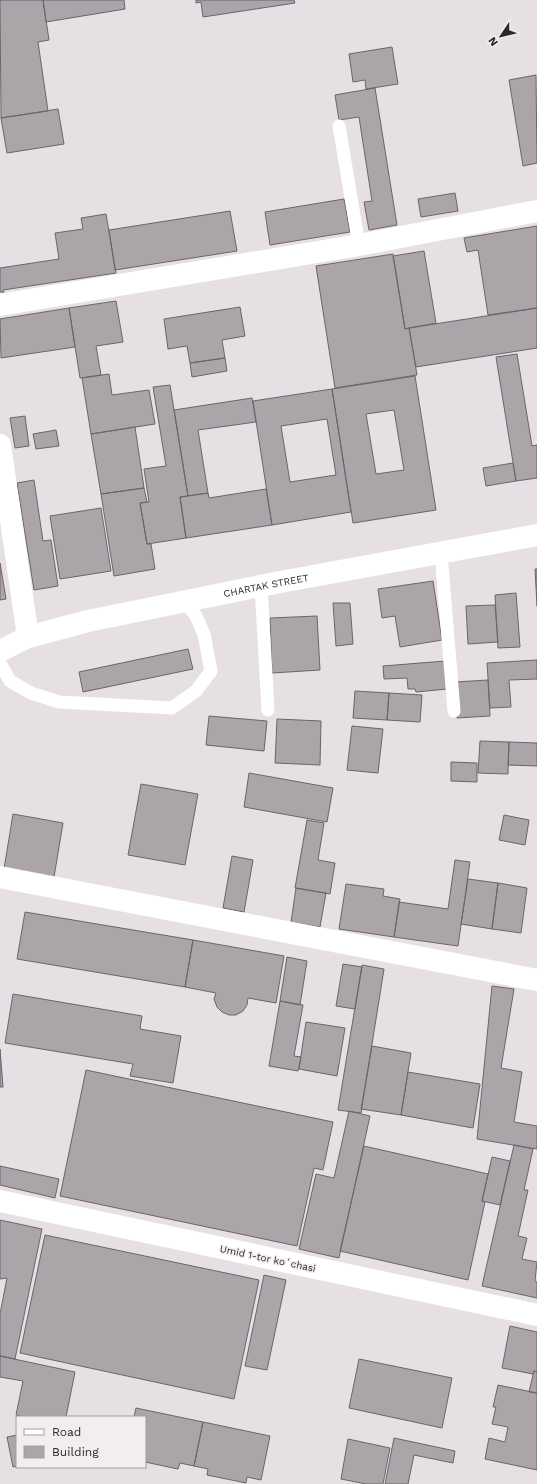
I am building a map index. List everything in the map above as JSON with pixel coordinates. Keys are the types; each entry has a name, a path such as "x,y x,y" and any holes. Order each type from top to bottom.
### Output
{"street":[{"path":"0,305 360,245 537,212"},
{"path":"0,445 28,636"},
{"name":"CHARTAK STREET","path":"0,652 28,636 88,621 261,586 537,535"},
{"path":"0,877 537,980"},
{"name":"Umid 1-tor koʻchasi","path":"0,1201 537,1314"}],"lane":[{"path":"339,126 360,245"},
{"path":"441,553 454,711"},
{"path":"261,586 268,710"},
{"path":"0,663 10,681 31,693 59,702 172,708 196,691 211,671 204,634 196,616 184,602"}],"building":[{"path":"0,0 43,0 49,40 38,42 48,111 1,118"},
{"path":"43,0 124,0 125,9 46,22"},
{"path":"196,0 294,0 295,3 203,17 201,2 196,3"},
{"path":"392,47 398,84 366,89 365,80 353,82 349,54"},
{"path":"536,75 537,163 523,166 509,80"},
{"path":"375,88 397,225 369,230 364,202 372,201 359,117 339,120 335,95"},
{"path":"58,109 64,144 7,153 1,118"},
{"path":"455,193 458,211 421,217 418,199"},
{"path":"344,199 350,232 270,245 265,212"},
{"path":"230,211 237,251 115,270 109,230"},
{"path":"106,214 116,273 3,290 4,292 0,292 0,268 59,259 55,233 83,229 81,218"},
{"path":"537,226 537,308 488,315 478,250 467,252 464,238"},
{"path":"424,251 436,323 405,329 393,256"},
{"path":"393,254 405,329 409,328 417,375 335,388 316,266"},
{"path":"116,301 123,342 96,346 101,375 80,378 69,308"},
{"path":"240,307 245,336 222,340 225,358 190,363 187,346 168,349 164,319"},
{"path":"69,308 75,347 1,358 0,319"},
{"path":"537,308 537,348 416,367 409,328"},
{"path":"517,354 532,446 537,445 537,478 516,481 496,357"},
{"path":"225,358 227,371 192,377 190,363"},
{"path":"109,374 112,395 149,390 155,424 91,434 82,378"},
{"path":"415,376 436,510 353,523 332,389","holes":["394,410 404,470 376,474 366,414"]},
{"path":"170,385 188,496 180,497 186,538 147,544 140,503 149,502 144,469 166,466 153,387"},
{"path":"332,389 351,512 272,525 253,401","holes":["327,419 336,475 290,482 281,426"]},
{"path":"252,398 256,422 198,430 208,493 188,496 174,410"},
{"path":"25,416 29,446 15,448 10,418"},
{"path":"135,427 144,488 101,494 91,434"},
{"path":"56,430 59,446 36,449 33,434"},
{"path":"513,463 516,481 486,486 483,468"},
{"path":"34,480 43,541 51,540 58,586 34,590 17,483"},
{"path":"144,488 147,502 140,503 147,544 151,544 155,569 114,576 101,494"},
{"path":"266,489 272,525 186,538 180,497 208,493 209,498"},
{"path":"101,508 111,571 60,579 50,516"},
{"path":"0,563 6,599 0,600"},
{"path":"535,569 537,569 537,606"},
{"path":"433,581 442,640 400,647 395,616 382,618 378,589"},
{"path":"516,593 520,647 498,648 495,595"},
{"path":"333,603 350,603 353,644 336,646"},
{"path":"495,605 498,642 468,644 466,606"},
{"path":"317,616 320,670 272,673 270,618"},
{"path":"188,649 193,669 83,692 79,672"},
{"path":"537,660 537,679 509,680 511,707 490,708 487,663"},
{"path":"445,661 447,689 416,692 415,689 408,689 407,678 384,679 383,666"},
{"path":"488,680 490,716 457,718 455,682"},
{"path":"355,691 389,693 387,720 353,718"},
{"path":"389,693 422,695 420,722 387,720"},
{"path":"209,716 267,721 264,751 206,745"},
{"path":"277,719 321,721 320,765 275,763"},
{"path":"352,726 383,729 378,773 347,770"},
{"path":"480,741 509,742 508,774 478,773"},
{"path":"509,742 537,743 537,766 508,765"},
{"path":"451,762 477,763 477,782 451,781"},
{"path":"249,773 333,788 327,822 244,807"},
{"path":"141,784 198,794 185,865 128,855"},
{"path":"13,814 63,823 54,877 4,869"},
{"path":"504,815 529,820 525,845 499,840"},
{"path":"307,820 324,823 318,860 335,863 330,894 295,888"},
{"path":"232,856 253,860 244,912 223,908"},
{"path":"455,860 470,862 458,946 394,937 399,902 448,909"},
{"path":"468,879 498,883 492,929 461,924"},
{"path":"498,883 527,888 521,933 492,929"},
{"path":"346,884 384,889 383,896 400,899 394,937 339,929"},
{"path":"296,888 326,893 320,927 291,922"},
{"path":"25,912 193,940 185,987 17,959"},
{"path":"193,940 284,956 276,1003 248,998 247,1005 243,1011 236,1015 229,1015 222,1012 217,1007 214,999 216,993 185,987"},
{"path":"287,957 307,961 300,1005 280,1001"},
{"path":"343,964 362,967 355,1009 336,1006"},
{"path":"362,965 384,969 361,1113 338,1110"},
{"path":"492,986 514,989 501,1068 522,1072 514,1122 537,1126 537,1149 477,1139"},
{"path":"13,994 142,1016 140,1029 181,1036 173,1083 130,1076 133,1064 5,1043"},
{"path":"280,1001 303,1005 294,1056 301,1057 298,1071 269,1066"},
{"path":"306,1022 345,1028 337,1076 299,1069"},
{"path":"372,1046 411,1053 401,1115 361,1109"},
{"path":"0,1049 3,1087 0,1087"},
{"path":"86,1070 333,1122 323,1170 314,1168 297,1246 60,1196"},
{"path":"408,1072 480,1084 473,1128 401,1115"},
{"path":"349,1111 370,1116 339,1258 299,1249 316,1174 334,1178"},
{"path":"514,1145 533,1149 524,1190 528,1190 518,1236 527,1238 522,1259 537,1262 535,1281 537,1282 537,1298 482,1286"},
{"path":"364,1146 488,1174 482,1201 485,1202 468,1280 340,1251"},
{"path":"492,1157 510,1161 500,1205 482,1201"},
{"path":"0,1166 59,1179 55,1198 0,1185"},
{"path":"0,1220 42,1229 15,1359 0,1356 0,1314 7,1278 0,1279"},
{"path":"45,1235 259,1280 234,1399 20,1353"},
{"path":"264,1275 286,1280 267,1370 245,1366"},
{"path":"510,1326 537,1332 537,1372 534,1371 533,1374 502,1368"},
{"path":"0,1356 75,1372 66,1416 16,1415 23,1381 0,1377"},
{"path":"359,1359 452,1378 442,1428 349,1408"},
{"path":"534,1371 537,1372 537,1393 529,1392"},
{"path":"498,1385 537,1393 537,1470 485,1459 489,1438 505,1442 508,1427 492,1424 496,1407 493,1407"},
{"path":"136,1408 203,1422 194,1466 180,1463 178,1469 146,1462 146,1416 134,1416"},
{"path":"203,1422 270,1436 261,1480 247,1477 246,1483 207,1475 208,1469 194,1466"},
{"path":"16,1435 16,1466 13,1467 7,1437"},
{"path":"394,1438 455,1451 453,1463 414,1455 408,1484 385,1484"},
{"path":"348,1439 390,1448 383,1484 366,1484 341,1479"}]}
